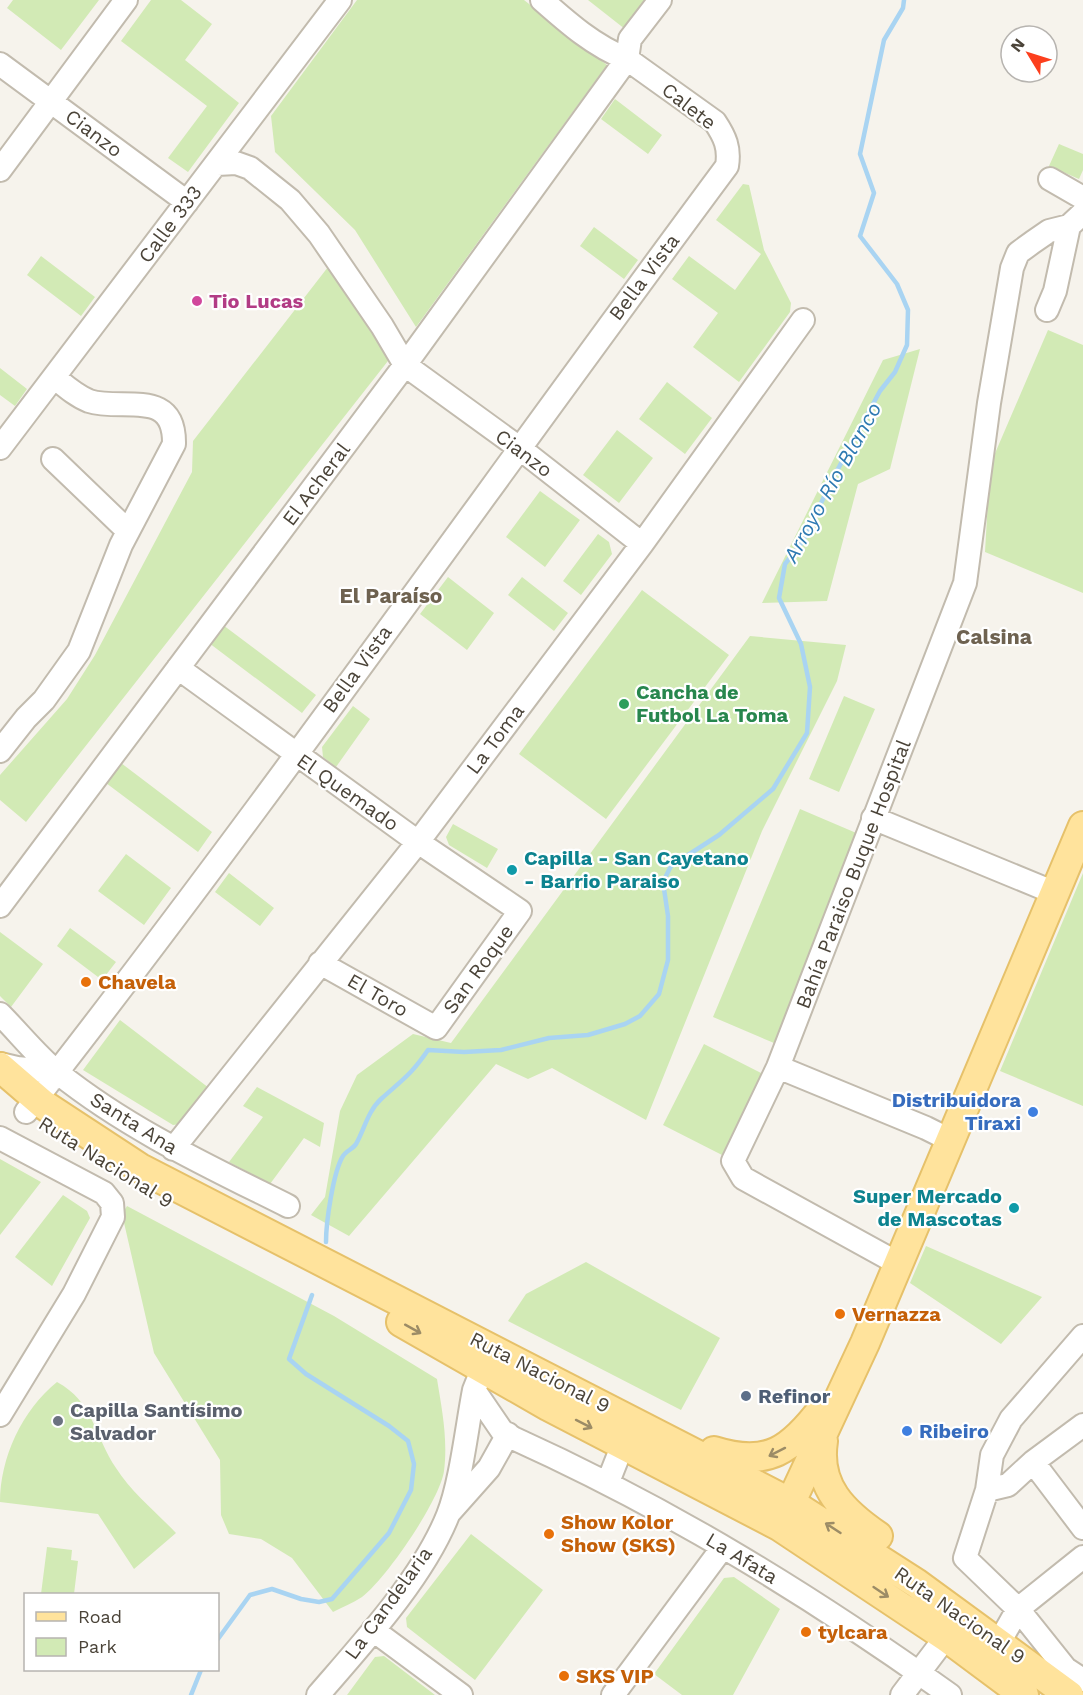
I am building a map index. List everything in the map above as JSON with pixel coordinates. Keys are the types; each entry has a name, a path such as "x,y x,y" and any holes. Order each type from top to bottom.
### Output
{"main road":[{"path":"785,1514 865,1343 1083,826"},
{"name":"Ruta Nacional 9","path":"0,1066 31,1106 90,1156 147,1190 332,1285 479,1378 548,1406 623,1444 785,1514 916,1582 1062,1689"},
{"name":"Ruta Nacional 9","path":"0,1090 72,1126 140,1168 663,1436 785,1514 1024,1695"},
{"path":"663,1436 729,1456 751,1459 769,1457 788,1446 805,1431 865,1343"},
{"path":"830,1418 822,1449 822,1468 825,1481 842,1509 1011,1621 1062,1689"}],"street":[{"path":"0,170 126,0"},
{"name":"Calle 333","path":"0,448 218,164 340,0"},
{"name":"Calete","path":"542,0 573,28 612,53 627,59 715,122 724,135 729,153 727,166"},
{"name":"El Acheral","path":"0,906 405,365 627,59 630,39 660,0"},
{"name":"Cianzo","path":"0,64 187,202"},
{"path":"238,136 250,168"},
{"path":"218,164 236,163 250,168 290,200 319,234 382,326 405,365"},
{"name":"Bella Vista","path":"31,1106 295,755 518,447 727,166"},
{"path":"1050,179 1083,198"},
{"path":"1047,310 1076,220"},
{"name":"Bahía Paraiso Buque Hospital","path":"899,1264 743,1178 733,1161 778,1067 966,583 989,403 1012,268 1018,253 1049,231 1076,220"},
{"name":"La Toma","path":"173,1149 418,842 642,544 803,320"},
{"name":"Cianzo","path":"405,365 518,447 642,544"},
{"path":"0,751 26,718 44,700 79,651 128,531 168,460 174,444 174,428 164,413 144,404 90,401 54,377"},
{"path":"53,459 128,531"},
{"name":"El Quemado","path":"178,668 295,755 520,911"},
{"path":"873,818 1054,893"},
{"name":"San Roque","path":"436,1028 520,911"},
{"name":"El Toro","path":"320,963 436,1028"},
{"name":"Santa Ana","path":"0,1014 56,1072 111,1112 173,1149 288,1206"},
{"path":"0,1066 56,1072 56,1094 72,1126"},
{"path":"778,1067 952,1141"},
{"path":"0,1138 105,1193 112,1203 113,1217 74,1294 0,1415"},
{"path":"1083,1336 1011,1419 992,1455 987,1490 964,1558 1011,1621 1066,1669 1083,1680"},
{"name":"La Afata","path":"479,1378 502,1431 608,1482 723,1547 812,1600 951,1695"},
{"name":"La Candelaria","path":"318,1695 374,1630 422,1563 448,1514 479,1378"},
{"path":"987,1490 1008,1485 1033,1462 1083,1425"},
{"path":"448,1514 489,1468 508,1434"},
{"path":"608,1482 623,1444"},
{"path":"1033,1462 1083,1528"},
{"path":"613,1695 723,1547"},
{"path":"1011,1621 1083,1557"},
{"path":"374,1630 461,1695"},
{"path":"902,1695 946,1637"}],"green space":[{"path":"13,0 99,0 61,50 7,8"},
{"path":"151,0 181,0 212,24 185,60 239,103 188,172 168,158 207,106 121,41"},
{"path":"357,0 524,0 607,65 416,327 355,230 275,152 271,116"},
{"path":"588,0 655,0 630,33"},
{"path":"615,99 662,135 648,154 601,119"},
{"path":"1059,144 1083,154 1083,170 1079,179 1049,166"},
{"path":"743,184 749,185 764,250 791,303 790,312 739,382 693,347 718,313 672,279 689,256 735,290 761,254 716,220"},
{"path":"594,227 638,260 624,279 580,246"},
{"path":"41,256 95,297 81,316 27,275"},
{"path":"335,258 395,352 26,822 0,800 0,775 67,699 95,655 192,472 193,441"},
{"path":"1048,330 1083,345 1083,593 985,552 990,465"},
{"path":"920,349 890,469 858,484 827,601 762,603 883,360"},
{"path":"0,368 27,389 15,406 0,395"},
{"path":"667,382 712,418 685,454 639,419"},
{"path":"617,430 653,458 619,503 583,475"},
{"path":"540,491 580,520 545,567 506,537"},
{"path":"598,534 609,542 612,554 581,595 563,581"},
{"path":"448,577 494,613 467,650 420,614"},
{"path":"522,577 568,613 554,631 508,595"},
{"name":"Cancha de Futbol La Toma","path":"642,590 729,655 606,819 519,754"},
{"path":"223,625 316,695 302,713 209,643"},
{"path":"750,636 846,645 837,681 762,831 646,1120 552,1068 528,1079 496,1064 349,1236 311,1215 325,1197 340,1111 357,1075 413,1034 451,1043"},
{"path":"844,696 875,709 839,792 809,779"},
{"path":"353,706 370,719 336,767 323,757 322,747"},
{"path":"121,763 212,832 198,852 106,783"},
{"path":"800,809 861,835 774,1043 713,1017"},
{"path":"453,824 498,849 487,868 449,845 446,837"},
{"path":"126,854 171,888 144,925 98,891"},
{"path":"229,873 274,908 260,926 215,892"},
{"path":"1083,873 1083,1106 1000,1071"},
{"path":"70,928 116,962 102,980 57,946"},
{"path":"0,932 43,964 11,1007 0,996"},
{"path":"120,1020 209,1088 181,1124 173,1125 83,1070"},
{"path":"704,1044 763,1074 722,1155 663,1125"},
{"path":"257,1087 324,1123 320,1147 304,1138 270,1184 229,1162 263,1117 243,1106"},
{"path":"0,1159 41,1182 0,1235"},
{"path":"63,1195 87,1211 90,1218 52,1286 15,1257"},
{"path":"127,1206 334,1316 437,1379 445,1447 444,1471 440,1484 423,1519 397,1557 372,1588 359,1599 333,1612 292,1558 261,1539 229,1534 221,1515 220,1460 154,1353 122,1214"},
{"path":"926,1246 1042,1297 1001,1344 910,1283"},
{"path":"586,1262 720,1338 681,1410 508,1321 526,1294"},
{"path":"57,1382 69,1390 86,1409 122,1477 176,1533 134,1569 98,1514 0,1502 4,1469 15,1436 33,1406"},
{"path":"471,1534 543,1590 475,1680 407,1627 406,1618"},
{"path":"47,1547 72,1550 71,1560 78,1561 74,1593 41,1593"},
{"path":"734,1577 780,1609 733,1695 682,1695 654,1674 724,1578"},
{"path":"384,1656 435,1695 347,1695 375,1657"}],"waterway":[{"name":"Arroyo Río Blanco","path":"326,1242 333,1185 343,1156 356,1144 369,1115 381,1099 401,1082 428,1050 464,1052 501,1050 549,1038 588,1035 625,1024 640,1016 659,994 668,960 668,916 663,882 671,866 719,835 773,789 807,733 810,687 801,644 779,598 785,564 803,541 832,480 880,391 895,372 907,345 908,310 897,284 860,236 874,193 860,154 884,40 903,8 904,0"},
{"name":"Arroyo Río Blanco","path":"219,1638 250,1595 272,1589 301,1599 319,1602 332,1599 389,1533 411,1490 414,1464 408,1441 389,1426 306,1374 289,1359 312,1295"},
{"name":"Arroyo Río Blanco","path":"191,1695 201,1671"}],"place":[{"name":"Tio Lucas","path":"197,301"},
{"name":"Cancha de Futbol La Toma","path":"624,704"},
{"name":"Capilla - San Cayetano - Barrio Paraiso","path":"512,870"},
{"name":"Chavela","path":"86,982"},
{"name":"Distribuidora Tiraxi","path":"1033,1112"},
{"name":"Super Mercado de Mascotas","path":"1014,1208"},
{"name":"Vernazza","path":"840,1314"},
{"name":"Refinor","path":"746,1396"},
{"name":"Capilla Santísimo Salvador","path":"58,1421"},
{"name":"Ribeiro","path":"907,1431"},
{"name":"Show Kolor Show (SKS)","path":"549,1534"},
{"name":"tylcara","path":"806,1632"},
{"name":"SKS VIP","path":"564,1676"}],"district":[{"name":"El Paraíso","path":"391,595"},
{"name":"Calsina","path":"994,636"}]}
